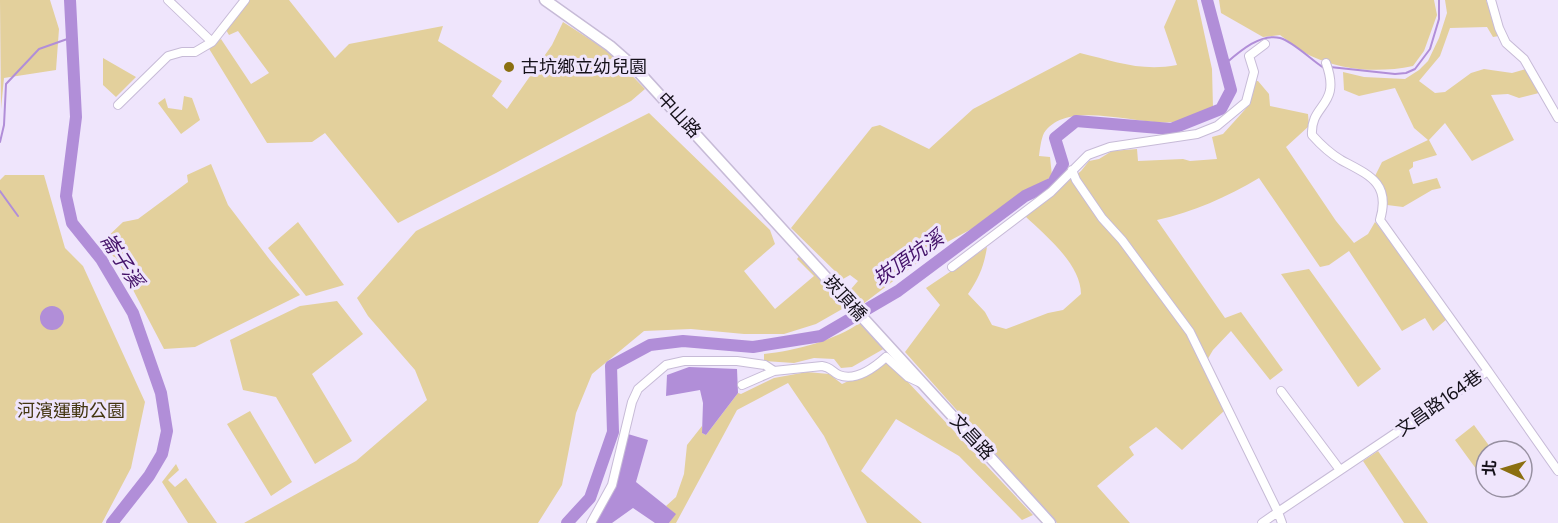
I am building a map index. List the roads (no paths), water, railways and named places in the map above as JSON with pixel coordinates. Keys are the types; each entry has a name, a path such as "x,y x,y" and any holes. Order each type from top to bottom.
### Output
{"main road":[{"name":"中山路","path":"545,0 610,46 635,68 798,245"},
{"name":"崁頂橋","path":"798,245 893,352"},
{"name":"文昌路","path":"893,352 1050,523"}],"street":[{"path":"168,0 213,42"},
{"path":"118,105 168,56 182,52 195,52 213,42 245,0"},
{"path":"1491,0 1506,43 1524,59 1558,118"},
{"path":"952,267 1051,192 1088,155 1110,147 1197,134 1217,126 1246,102 1254,72 1249,56 1265,44"},
{"name":"文昌路164巷","path":"1262,523 1488,371 1380,220 1384,198 1382,190 1374,180 1339,158 1312,135 1315,119 1328,100 1331,91 1326,63"},
{"path":"1072,170 1076,180 1102,218 1122,240 1190,332 1282,523"},
{"path":"742,386 774,371 822,366 829,367 839,375 851,376 872,369 886,357 908,377 922,383"},
{"path":"591,523 612,485 632,402 638,389 652,377 666,366 684,361 737,361 765,365 774,371"},
{"path":"1488,371 1558,471"},
{"path":"1281,391 1340,470"}],"waterway":[{"name":"崙子溪","path":"70,0 76,117 66,196 72,223 101,259 133,313 161,393 167,431 162,454 149,476 112,523"},
{"name":"崁頂坑溪","path":"567,523 590,498 613,432 611,366 650,345 683,341 753,347 821,336 898,291 1025,196 1053,183 1063,164 1055,138 1076,121 1171,129 1221,109 1231,90 1207,0"},
{"path":"1330,67 1395,74 1415,69 1430,49 1439,19 1439,0"},
{"path":"0,142 4,125 6,84 39,49 73,37"},
{"path":"1225,64 1250,45 1272,37 1291,43 1324,68"},
{"path":"0,191 18,216"}],"place":[{"name":"古坑鄉立幼兒園","path":"509,67"}],"park label":[{"name":"河濱運動公園","path":"71,411"}]}
